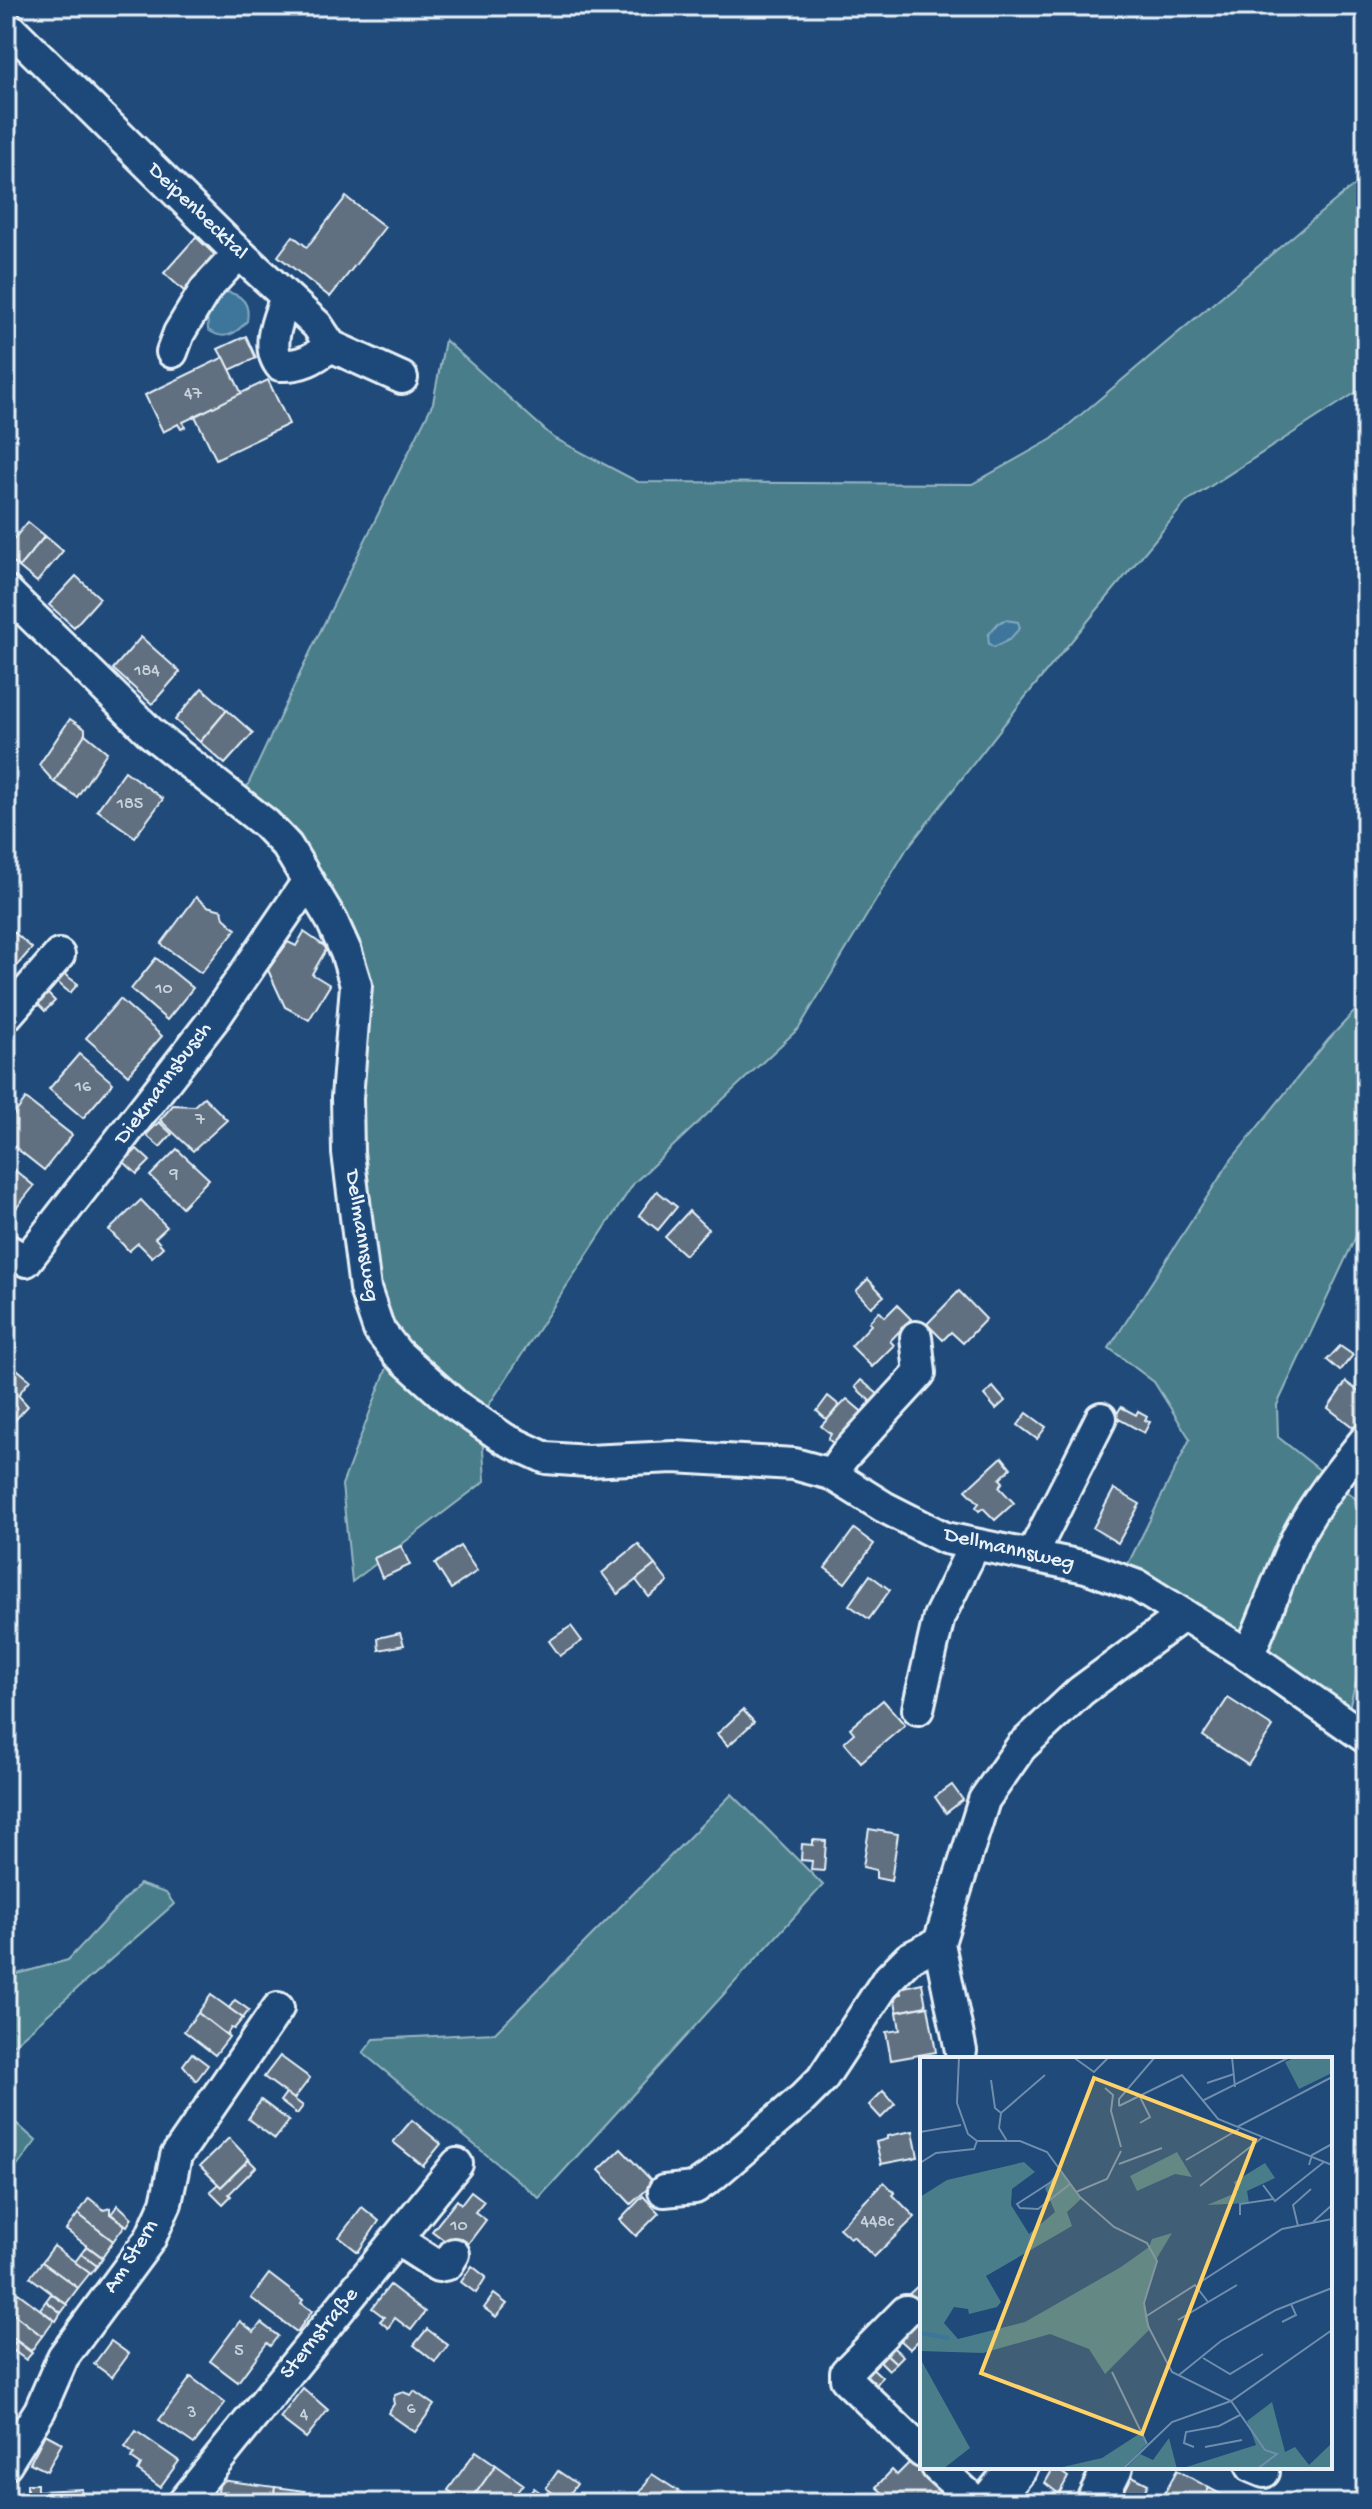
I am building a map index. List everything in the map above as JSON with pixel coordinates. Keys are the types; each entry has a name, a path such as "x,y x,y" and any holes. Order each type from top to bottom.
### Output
{"main road":[{"path":"989,2503 1016,2469"},
{"path":"1095,2503 1112,2469"}],"street":[{"name":"Deipenbecktal","path":"6,24 239,253 317,325 331,346 402,378"},
{"path":"172,352 179,333 205,290 239,253"},
{"path":"286,297 273,339 273,355 280,365 296,366 331,346"},
{"name":"Dellmannsweg","path":"6,591 151,733 266,824 287,846 308,881 346,952 356,985 347,1098 348,1153 365,1289 379,1330 397,1353 454,1404 505,1439 546,1458 587,1461 674,1457 764,1461 794,1464 831,1474 945,1538 1086,1567 1138,1586 1364,1728"},
{"name":"Diekmannsbusch","path":"6,1249 26,1261 216,1016 308,881"},
{"path":"6,1016 59,955"},
{"path":"831,1474 920,1373 916,1337"},
{"path":"1032,1555 1101,1418"},
{"path":"1248,1655 1298,1535 1336,1476 1366,1439"},
{"path":"918,1709 939,1617 974,1546"},
{"path":"961,2051 939,1943 984,1800 1021,1747 1081,1691 1184,1615"},
{"path":"664,2191 695,2188 802,2099 822,2079 887,1980 909,1958 939,1943"},
{"name":"Am Stern","path":"6,2464 40,2410 63,2357 150,2239 166,2203 176,2156 278,2008"},
{"name":"Sternstraße","path":"183,2503 457,2164"},
{"path":"396,2239 438,2266 448,2264 454,2254"},
{"path":"906,2311 846,2372 846,2379 920,2450"},
{"path":"939,2469 977,2503"}],"green space":[{"path":"1366,178 1366,386 1186,502 1027,695 906,850 799,1028 634,1183 481,1417 485,1481 352,1582 342,1485 391,1357 370,1284 349,950 239,804 433,403 445,340 554,438 638,482 972,484 1052,439"},
{"path":"1366,999 1366,1215 1277,1405 1278,1437 1366,1507 1366,1644 1346,1719 1123,1574 1190,1439 1154,1382 1109,1348 1231,1160 1328,1040"},
{"path":"732,1794 823,1885 539,2198 363,2053 374,2039 495,2033"},
{"path":"139,1884 166,1893 174,1904 6,2051 6,1977 68,1960"},
{"path":"6,2114 36,2141 6,2181"}],"water":[{"path":"227,292 244,302 247,321 234,333 224,336 208,330 207,309 220,294"},
{"path":"1005,620 1018,622 1020,628 1009,640 994,647 989,644 988,635"}],"building":[{"path":"346,197 385,227 330,297 278,256 293,236 307,247"},
{"path":"196,237 216,256 184,291 164,273"},
{"path":"246,336 256,358 230,370 218,349"},
{"path":"224,357 242,394 183,422 185,427 181,429 178,424 163,432 145,395"},
{"path":"268,380 289,424 216,459 195,416"},
{"path":"28,522 45,536 19,567 6,556 6,548"},
{"path":"45,536 63,551 37,582 19,567"},
{"path":"76,576 100,598 74,627 49,605"},
{"path":"141,637 180,672 152,704 113,669"},
{"path":"202,688 227,710 200,742 175,720"},
{"path":"227,710 253,733 225,764 200,742"},
{"path":"70,719 85,729 85,734 54,782 39,765"},
{"path":"85,734 107,752 77,797 54,782"},
{"path":"125,771 163,799 135,837 97,810"},
{"path":"196,897 207,906 222,910 224,918 236,929 201,973 161,944"},
{"path":"6,925 32,948 8,976 6,975"},
{"path":"304,932 327,948 312,974 330,985 309,1020 285,1007 268,970 288,942 296,946"},
{"path":"156,958 193,988 167,1020 131,989"},
{"path":"64,974 78,984 70,993 57,982"},
{"path":"47,993 55,1001 45,1011 37,1003"},
{"path":"120,999 162,1036 128,1075 86,1038"},
{"path":"79,1054 113,1083 83,1118 49,1089"},
{"path":"204,1097 227,1120 193,1151 160,1120 173,1105 194,1106"},
{"path":"26,1099 72,1135 44,1170 6,1140 6,1125"},
{"path":"159,1122 172,1134 160,1147 146,1135"},
{"path":"137,1149 150,1161 137,1174 124,1162"},
{"path":"177,1149 209,1179 182,1207 150,1176"},
{"path":"6,1163 34,1186 6,1221"},
{"path":"657,1191 677,1207 658,1230 639,1215"},
{"path":"141,1200 167,1227 155,1238 163,1247 152,1257 138,1243 129,1251 109,1230"},
{"path":"689,1211 708,1229 685,1255 665,1237"},
{"path":"868,1279 884,1296 871,1307 856,1291"},
{"path":"959,1291 986,1319 963,1343 951,1332 943,1340 927,1324"},
{"path":"897,1305 911,1319 890,1341 894,1345 872,1367 851,1346 871,1325 869,1322 879,1311 885,1317"},
{"path":"1340,1346 1353,1355 1340,1371 1327,1360"},
{"path":"6,1360 30,1380 18,1395 28,1406 6,1430"},
{"path":"861,1380 879,1395 872,1403 855,1387"},
{"path":"1346,1382 1366,1397 1366,1429 1362,1434 1328,1408"},
{"path":"993,1387 1005,1401 996,1409 984,1395"},
{"path":"828,1396 839,1405 827,1420 817,1411"},
{"path":"847,1399 867,1416 845,1444 837,1438 833,1443 828,1439 831,1434 821,1426"},
{"path":"1121,1407 1136,1415 1138,1411 1147,1416 1145,1420 1150,1422 1144,1433 1115,1417"},
{"path":"1027,1413 1046,1427 1037,1439 1018,1425"},
{"path":"1002,1457 1011,1468 1000,1479 1003,1482 999,1487 1014,1503 995,1520 983,1508 979,1511 976,1507 979,1503 966,1490"},
{"path":"1114,1489 1140,1504 1118,1543 1093,1528"},
{"path":"854,1529 874,1544 845,1583 825,1568"},
{"path":"638,1544 655,1565 618,1594 602,1573"},
{"path":"401,1546 410,1565 382,1578 374,1558"},
{"path":"460,1546 477,1571 451,1589 435,1564"},
{"path":"655,1565 668,1582 649,1597 636,1580"},
{"path":"870,1575 890,1590 869,1619 849,1605"},
{"path":"571,1626 582,1641 560,1656 549,1641"},
{"path":"400,1633 404,1645 379,1650 378,1638"},
{"path":"1228,1698 1273,1727 1248,1765 1203,1736"},
{"path":"883,1700 905,1725 861,1762 844,1742 854,1733 850,1728"},
{"path":"743,1710 754,1722 728,1746 717,1734"},
{"path":"952,1785 963,1800 946,1813 935,1797"},
{"path":"869,1829 898,1834 891,1881 876,1878 876,1870 863,1867"},
{"path":"813,1840 826,1841 824,1871 811,1870 812,1861 801,1860 802,1844 813,1845"},
{"path":"922,1983 926,2006 897,2012 894,1995 901,1994 900,1988"},
{"path":"211,1995 243,2018 234,2029 231,2028 227,2034 229,2037 198,2013"},
{"path":"235,2000 249,2010 243,2018 229,2008"},
{"path":"928,2006 936,2052 891,2060 886,2032 900,2030 897,2012"},
{"path":"198,2013 229,2037 215,2055 184,2031"},
{"path":"192,2053 208,2065 196,2081 183,2065"},
{"path":"280,2056 310,2078 294,2099 264,2077"},
{"path":"883,2091 895,2104 881,2118 869,2105"},
{"path":"286,2093 303,2106 297,2114 280,2101"},
{"path":"261,2100 289,2121 275,2139 248,2119"},
{"path":"412,2120 441,2144 423,2166 393,2142"},
{"path":"913,2131 918,2157 881,2164 876,2142 887,2139 887,2136"},
{"path":"229,2138 249,2159 221,2187 200,2166"},
{"path":"621,2149 654,2183 631,2204 599,2170"},
{"path":"249,2160 256,2167 223,2204 210,2191 218,2184 221,2187"},
{"path":"884,2182 915,2217 874,2257 853,2236 850,2238 839,2228"},
{"path":"471,2191 484,2201 475,2212 486,2220 461,2253 432,2231 457,2200 461,2204"},
{"path":"643,2196 659,2213 636,2236 620,2220"},
{"path":"89,2198 104,2210 110,2208 110,2214 125,2225 113,2241 78,2214"},
{"path":"118,2205 132,2218 127,2226 111,2214"},
{"path":"362,2207 379,2221 358,2252 339,2237"},
{"path":"78,2214 113,2241 102,2257 66,2230"},
{"path":"54,2246 90,2273 78,2288 42,2262"},
{"path":"87,2246 103,2258 97,2266 81,2254"},
{"path":"81,2254 97,2266 91,2274 75,2262"},
{"path":"42,2262 78,2288 66,2304 30,2277"},
{"path":"472,2266 486,2277 476,2293 461,2282"},
{"path":"269,2274 303,2300 301,2303 312,2311 297,2332 251,2298"},
{"path":"920,2284 920,2305 908,2295"},
{"path":"390,2285 425,2312 411,2330 395,2318 388,2328 380,2321 384,2317 372,2308"},
{"path":"18,2293 54,2320 42,2336 7,2309"},
{"path":"51,2294 67,2305 61,2313 46,2301"},
{"path":"494,2294 507,2304 496,2317 484,2308"},
{"path":"46,2301 61,2313 56,2321 40,2309"},
{"path":"7,2309 42,2336 31,2351 6,2333"},
{"path":"915,2317 920,2321 920,2339 910,2349 896,2336"},
{"path":"240,2321 254,2332 261,2323 278,2336 270,2346 267,2343 238,2382 210,2361"},
{"path":"427,2329 448,2345 435,2362 414,2345"},
{"path":"16,2341 32,2353 26,2360 10,2348"},
{"path":"111,2341 129,2354 112,2377 94,2364"},
{"path":"889,2344 903,2356 896,2363 883,2351"},
{"path":"883,2351 896,2363 889,2370 876,2357"},
{"path":"868,2364 882,2377 870,2394 854,2379"},
{"path":"191,2377 225,2403 194,2444 159,2420"},
{"path":"303,2388 328,2410 306,2438 280,2418"},
{"path":"414,2391 434,2405 415,2432 388,2413 395,2395 403,2392 411,2395"},
{"path":"136,2431 179,2461 160,2487 138,2471 141,2465 131,2458 134,2454 125,2447"},
{"path":"45,2434 62,2443 47,2471 30,2463"},
{"path":"476,2451 496,2465 466,2503 448,2490"},
{"path":"912,2460 938,2484 958,2492 951,2500 946,2495 938,2503 894,2503 876,2487 892,2470 897,2475"},
{"path":"496,2465 523,2484 509,2503 469,2503"},
{"path":"1053,2469 1068,2477 1059,2494 1045,2483"},
{"path":"1177,2470 1209,2488 1201,2503 1159,2503"},
{"path":"558,2471 577,2484 563,2503 523,2503 534,2488 549,2499 553,2493 546,2488"},
{"path":"652,2474 689,2498 686,2503 632,2503"},
{"path":"1132,2476 1148,2484 1139,2503 1122,2496"},
{"path":"220,2480 275,2487 273,2503 216,2503"},
{"path":"27,2484 37,2484 37,2491 82,2489 83,2503 21,2503 21,2492 27,2492"},
{"path":"275,2487 305,2491 304,2503 273,2503"},
{"path":"1209,2488 1237,2503 1201,2503"},
{"path":"330,2496 369,2502 369,2503 329,2503"}]}
